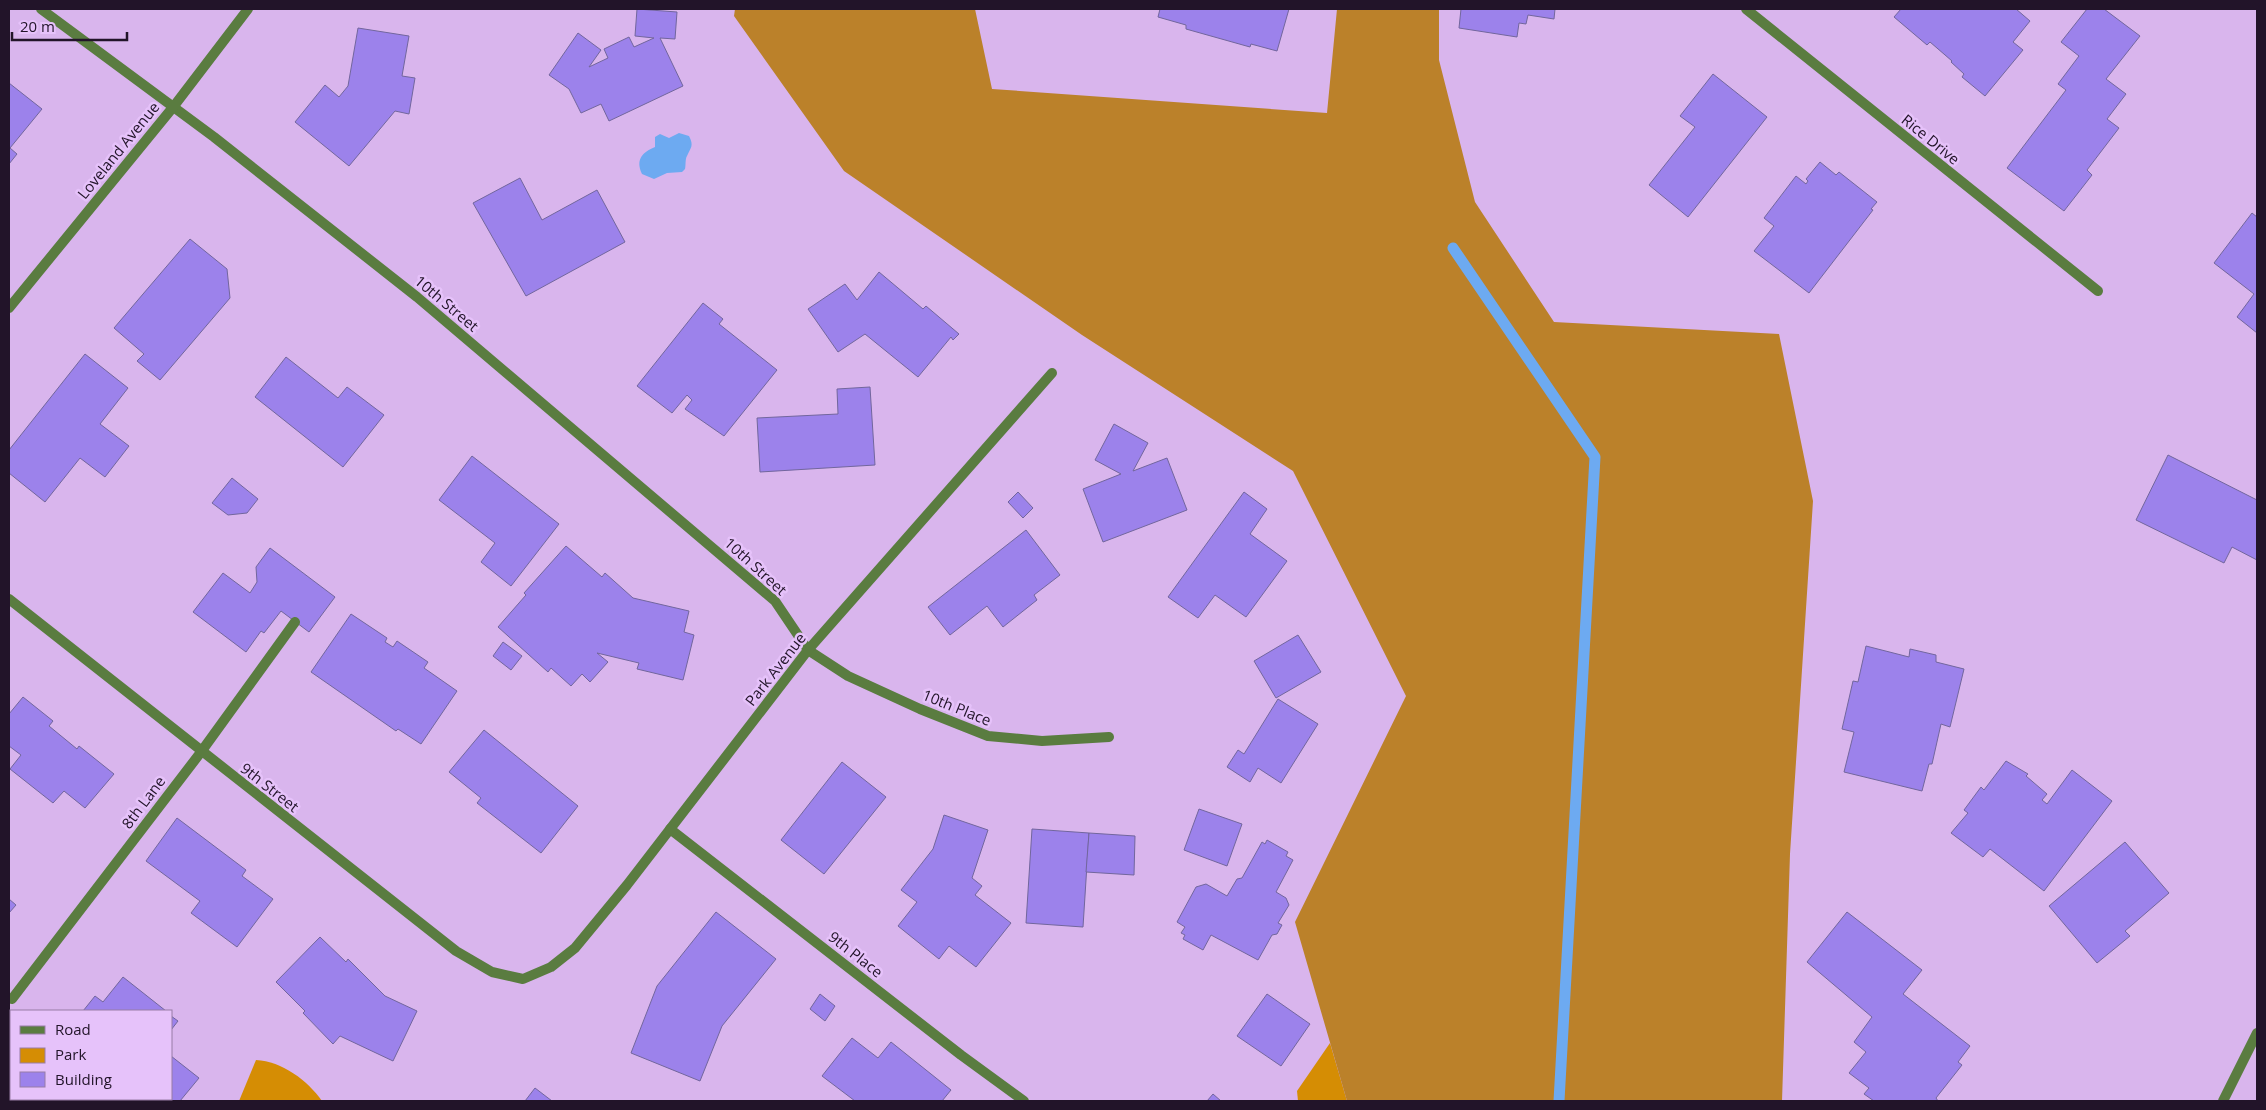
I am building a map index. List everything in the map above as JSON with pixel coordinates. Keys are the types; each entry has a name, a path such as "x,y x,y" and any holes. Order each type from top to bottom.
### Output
{"street":[{"name":"10th Street","path":"40,9 174,106 417,296 775,601 808,650"},
{"name":"Loveland Avenue","path":"9,308 174,106 248,9"},
{"name":"Rice Drive","path":"1746,9 2098,291"},
{"name":"Park Avenue","path":"522,980 551,966 575,948 670,829 808,650 1052,373"},
{"name":"9th Street","path":"9,600 456,951 492,972 522,980"},
{"name":"8th Lane","path":"12,998 201,752 295,622"},
{"name":"10th Place","path":"808,650 864,683 988,736 1042,741 1109,737"},
{"name":"9th Place","path":"670,829 953,1049 1024,1101"},
{"path":"2223,1101 2257,1033"}],"green space":[{"path":"1330,1043 1347,1101 1298,1101 1297,1091"},
{"path":"256,1060 275,1064 294,1073 322,1101 239,1101"}],"shaded area":[{"path":"735,9 975,9 992,89 1327,113 1337,9 1439,9 1439,60 1475,202 1554,322 1779,334 1813,501 1790,854 1782,1101 1347,1101 1295,922 1406,696 1293,471 1082,335 844,171 734,16"}],"water":[{"path":"679,133 689,136 691,142 685,169 682,172 667,173 654,179 642,174 639,164 641,157 655,147 655,137 660,134 669,138"}],"building":[{"path":"637,9 677,12 675,39 660,38 683,86 609,121 601,104 581,113 569,89 549,75 578,33 601,50 589,67 608,58 604,49 629,37 634,47 654,38 635,36"},
{"path":"1160,9 1289,9 1277,51 1251,44 1250,47 1186,29 1186,25 1158,17"},
{"path":"1461,9 1555,9 1554,19 1528,15 1526,24 1519,23 1517,37 1459,28"},
{"path":"1901,9 2016,9 2030,21 2013,42 2023,50 1985,96 1962,77 1964,74 1952,61 1930,42 1927,45 1894,17"},
{"path":"2087,9 2104,9 2140,36 2106,79 2126,94 2107,119 2119,128 2087,170 2092,175 2064,211 2007,168 2066,90 2058,84 2079,56 2061,42"},
{"path":"358,28 409,36 402,76 415,78 409,114 395,111 349,166 295,122 325,85 339,97 348,86"},
{"path":"1713,74 1767,117 1688,217 1649,185 1695,127 1680,116"},
{"path":"9,83 42,109 10,148 17,154 9,164"},
{"path":"1820,162 1836,175 1839,172 1877,202 1871,209 1873,210 1809,293 1754,251 1774,226 1764,218 1796,176 1806,184 1808,181 1806,179"},
{"path":"520,178 542,220 597,190 625,242 526,296 473,203"},
{"path":"2252,213 2257,217 2257,333 2237,317 2254,294 2214,263"},
{"path":"190,239 227,269 230,298 160,380 137,361 144,354 114,328"},
{"path":"879,272 923,309 926,306 959,334 953,340 951,337 918,377 865,334 838,352 808,309 845,284 857,300"},
{"path":"703,303 723,319 719,324 777,370 724,436 685,409 692,400 687,395 672,413 637,386"},
{"path":"85,354 128,388 100,424 129,446 105,477 80,458 45,502 9,473 9,450"},
{"path":"286,357 338,398 347,387 384,415 343,467 255,397"},
{"path":"870,387 875,465 760,472 757,418 838,414 837,389"},
{"path":"1114,424 1148,443 1133,471 1167,458 1187,510 1103,542 1083,489 1121,474 1095,460"},
{"path":"2168,455 2257,500 2257,560 2232,547 2224,563 2136,520"},
{"path":"472,456 559,524 511,586 481,562 495,543 439,500"},
{"path":"232,478 258,499 247,513 228,515 212,503"},
{"path":"1018,492 1033,508 1023,518 1008,502"},
{"path":"1244,492 1267,509 1250,534 1287,561 1246,617 1215,595 1198,618 1168,597"},
{"path":"1026,530 1060,575 1034,595 1037,600 1003,627 987,606 950,635 928,607"},
{"path":"566,546 602,577 605,573 633,598 689,611 684,632 694,635 683,680 637,669 639,663 597,653 608,662 590,682 582,674 571,686 551,668 548,672 498,627 526,595 524,593"},
{"path":"270,548 335,597 309,632 281,611 264,633 261,631 246,652 193,612 223,573 250,593 257,582 256,567"},
{"path":"351,614 387,638 385,642 393,647 397,641 428,662 424,668 457,691 421,744 398,729 396,731 311,672"},
{"path":"1298,635 1321,672 1276,698 1254,661"},
{"path":"503,642 522,656 511,670 493,656"},
{"path":"1866,646 1909,657 1910,649 1936,655 1936,662 1964,669 1950,727 1941,724 1932,764 1929,764 1922,791 1844,772 1854,732 1842,729 1853,681 1858,682"},
{"path":"23,697 53,721 49,726 77,749 79,746 114,774 85,808 64,791 53,803 10,769 21,755 9,746 9,714"},
{"path":"1278,699 1318,724 1281,783 1258,768 1250,782 1227,767 1238,750 1244,754"},
{"path":"484,730 578,806 541,853 477,803 481,798 449,772"},
{"path":"2006,761 2028,774 2026,776 2047,794 2042,800 2047,804 2072,770 2112,801 2044,891 1990,849 1983,857 1951,833 1968,813 1964,810 1981,787 1984,790"},
{"path":"842,762 886,797 824,874 781,840"},
{"path":"1199,809 1242,824 1227,866 1184,850"},
{"path":"944,815 988,830 972,878 982,886 975,895 1011,923 976,967 949,946 939,959 898,926 917,902 901,890 933,849"},
{"path":"177,818 246,870 242,876 273,899 237,947 191,913 200,901 146,861"},
{"path":"1032,829 1089,833 1083,927 1026,923"},
{"path":"1089,833 1135,836 1134,875 1086,872"},
{"path":"1267,840 1288,852 1286,856 1293,860 1276,892 1286,898 1289,905 1278,923 1282,925 1277,934 1272,935 1258,960 1211,935 1203,950 1183,939 1185,935 1181,933 1185,927 1177,922 1196,887 1206,884 1227,896 1237,879 1242,878 1262,842 1265,844"},
{"path":"2125,842 2169,893 2125,931 2130,936 2097,963 2049,906"},
{"path":"9,899 16,905 9,913"},
{"path":"716,912 776,959 722,1026 700,1081 631,1053 657,986"},
{"path":"1847,912 1922,970 1903,994 1970,1046 1958,1062 1962,1065 1936,1098 1938,1101 1874,1101 1864,1094 1869,1088 1849,1073 1866,1052 1854,1042 1872,1017 1807,962"},
{"path":"320,937 346,962 348,959 385,996 417,1011 393,1061 340,1036 333,1044 303,1013 305,1011 276,982"},
{"path":"123,977 165,1010 84,1010 95,996 103,1002"},
{"path":"820,994 835,1006 825,1021 810,1009"},
{"path":"1267,994 1310,1024 1281,1066 1237,1036"},
{"path":"172,1017 178,1021 172,1029"},
{"path":"852,1038 878,1058 891,1042 951,1090 942,1101 855,1101 822,1076"},
{"path":"172,1057 199,1078 180,1101 138,1100 172,1100"},
{"path":"535,1088 552,1101 525,1101"},
{"path":"1213,1094 1221,1101 1207,1101"},
{"path":"40,1100 72,1100 71,1101"}],"waterway":[{"path":"1453,248 1595,457 1559,1101"}]}
